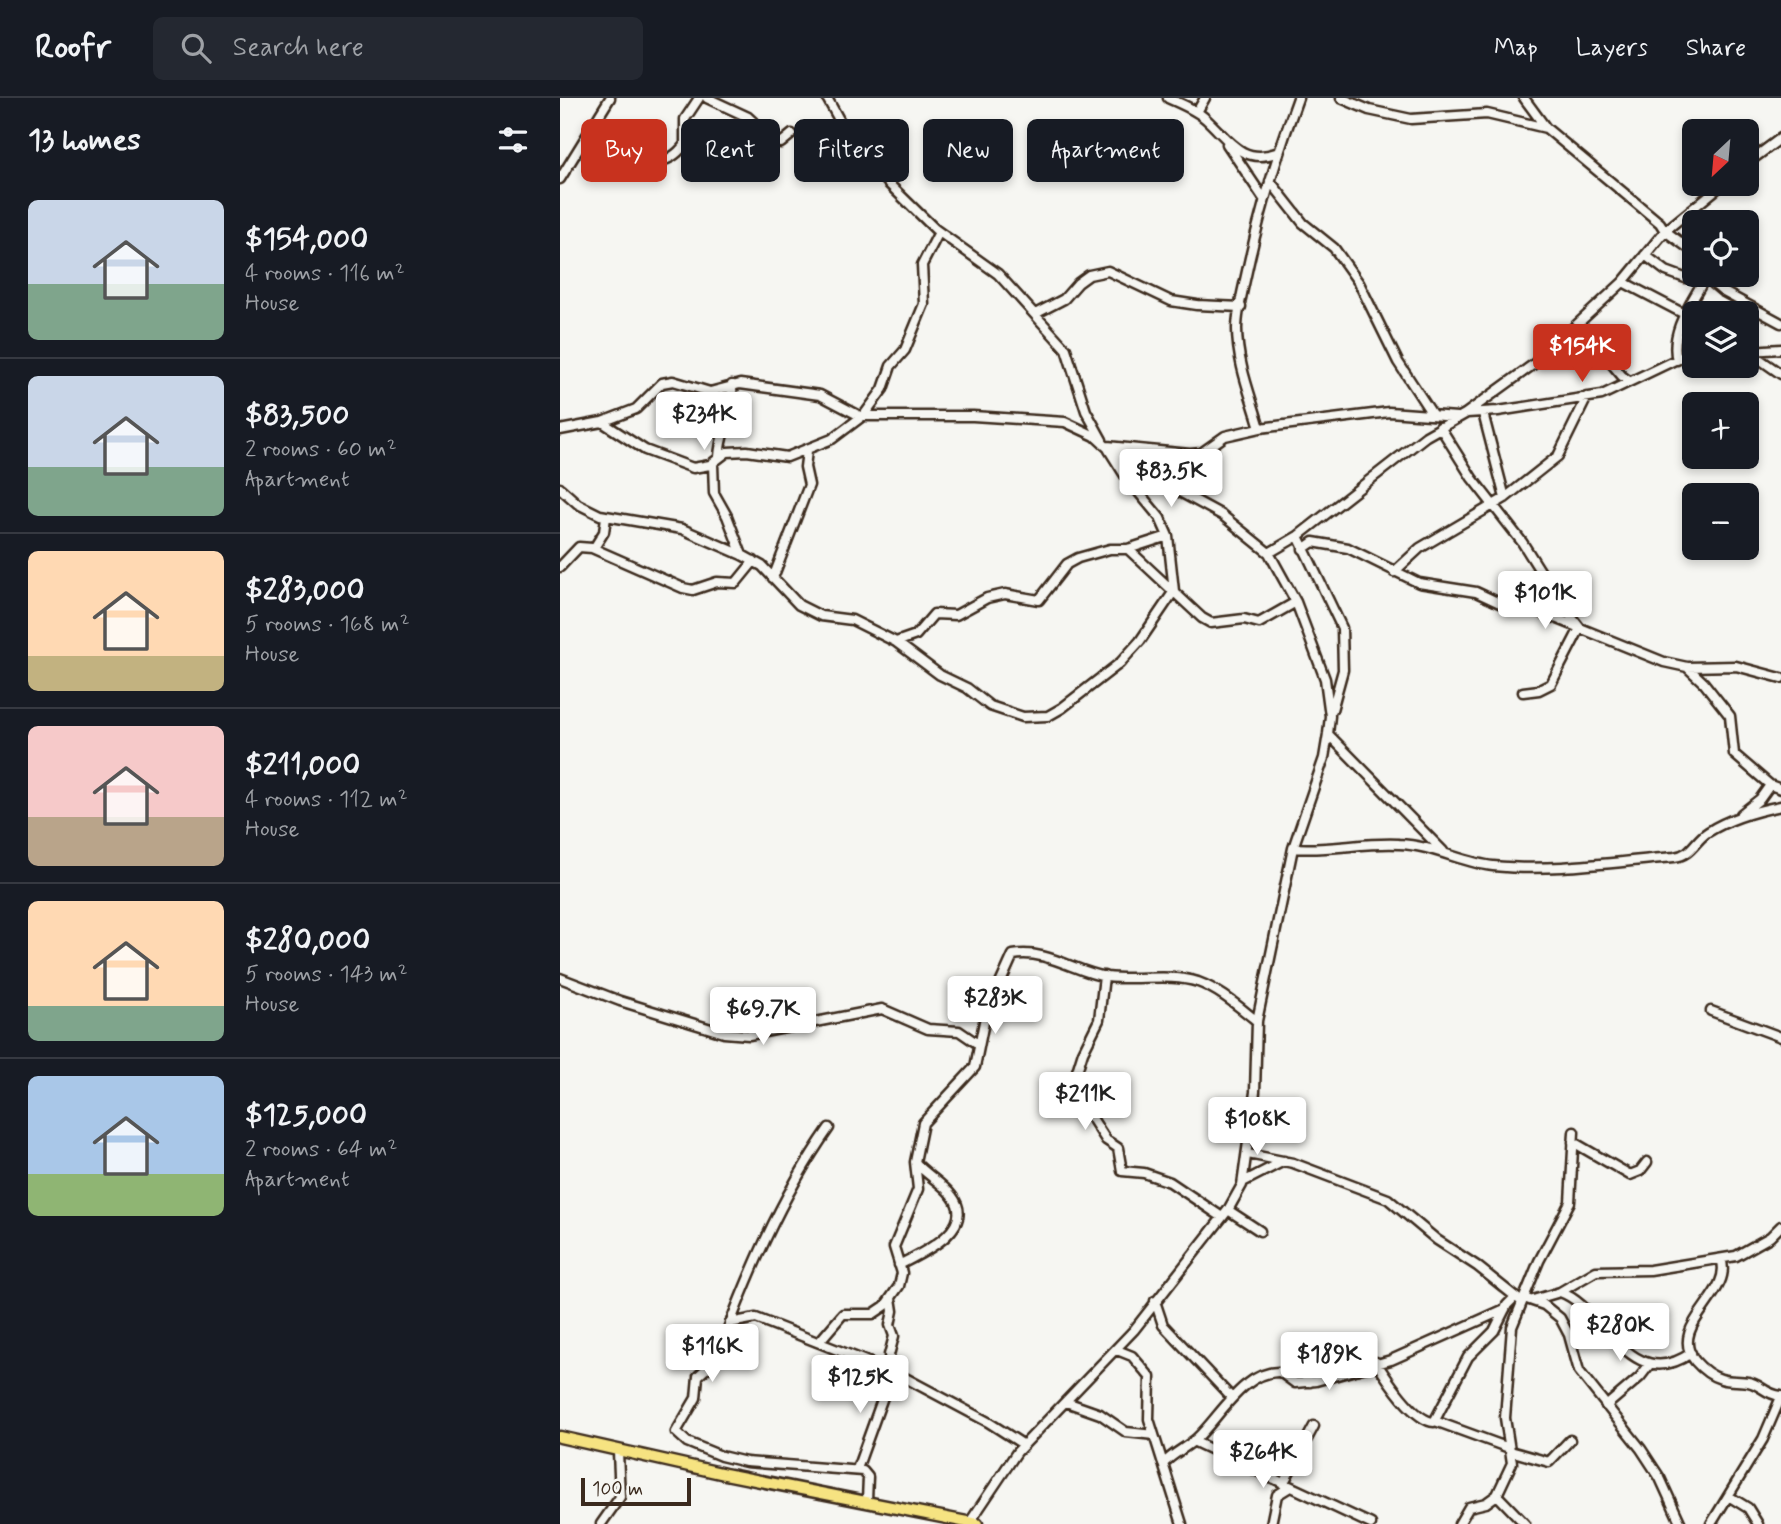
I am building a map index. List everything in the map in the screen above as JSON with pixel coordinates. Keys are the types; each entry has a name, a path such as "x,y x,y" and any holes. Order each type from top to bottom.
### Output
{"main road":[{"path":"560,1437 973,1523"}],"street":[{"path":"597,119 610,98"},
{"path":"667,158 685,144 685,119 699,98"},
{"path":"707,98 748,117 775,142 781,143 792,134"},
{"path":"560,488 578,504 606,517 682,529 754,561 799,605 811,612 852,620 895,642 940,675 967,688 990,706 1005,713 1036,718 1048,716 1076,700 1120,663 1140,641 1174,590 1168,536 1160,518 1126,477 1086,411 1066,349 993,270 939,232 860,152 827,98"},
{"path":"1168,98 1198,113 1225,142 1264,198"},
{"path":"1198,113 1205,98"},
{"path":"1260,428 1240,360 1237,328 1264,198 1276,153 1298,98"},
{"path":"1341,98 1396,117 1410,119 1487,114 1546,128"},
{"path":"1524,98 1546,128 1682,244"},
{"path":"1759,154 1781,138"},
{"path":"1225,142 1252,156 1276,153"},
{"path":"560,179 581,146"},
{"path":"1270,181 1303,223 1334,248 1359,283 1398,362 1432,414"},
{"path":"1467,413 1534,364 1623,282 1665,232 1708,196"},
{"path":"602,422 639,446 690,468 740,451 787,457 843,432 881,393 891,366 905,350 924,304 922,265 939,232"},
{"path":"1644,255 1673,275 1682,277"},
{"path":"1035,314 1064,299 1077,283 1089,275 1108,271 1171,301 1234,309 1241,307"},
{"path":"1623,282 1682,312"},
{"path":"1722,287 1781,323"},
{"path":"1678,359 1675,342 1682,322"},
{"path":"1596,345 1629,381"},
{"path":"1759,350 1781,349"},
{"path":"1269,553 1298,536 1457,416 1602,396 1682,357"},
{"path":"1759,359 1781,374"},
{"path":"560,430 602,422 636,409 668,381 682,382 710,392 732,384 820,394 860,416 973,416 1065,422 1222,515 1269,553 1296,602 1325,679 1330,716"},
{"path":"732,384 731,404 716,460 714,493 727,516 742,555"},
{"path":"1394,572 1420,548 1505,498 1558,456 1587,397"},
{"path":"1106,446 1201,453 1225,436 1260,428 1389,412 1457,416"},
{"path":"1483,413 1505,498"},
{"path":"1440,427 1580,628"},
{"path":"773,578 808,490 807,450"},
{"path":"594,548 604,532 606,517"},
{"path":"895,642 916,635 934,614 956,615 987,598 1005,594 1039,600 1067,564 1091,553 1128,549 1168,536"},
{"path":"973,1523 1024,1445 1117,1350 1225,1213 1243,1182 1255,1092 1257,1021 1293,848 1324,758 1330,716 1343,670 1343,635 1298,536"},
{"path":"1303,549 1312,542 1337,544 1419,583 1476,592 1506,606 1533,609 1664,662 1687,667 1736,666 1781,678"},
{"path":"560,567 579,547 594,548 688,590 717,582 736,583 754,561"},
{"path":"1128,549 1205,621 1212,623 1244,619 1259,623 1296,602"},
{"path":"1523,692 1539,690 1551,684 1580,628"},
{"path":"1687,667 1704,683 1730,716 1734,754 1770,785 1781,789"},
{"path":"1328,734 1443,851"},
{"path":"1293,848 1321,850 1402,844 1443,851 1485,865 1530,868 1674,857 1686,855 1704,834 1739,816 1760,799 1770,785"},
{"path":"1739,816 1781,806"},
{"path":"819,1342 843,1314 873,1314 891,1298 901,1279 894,1247 918,1189 915,1162 923,1122 972,1072 985,1017 1015,954 1048,957 1104,976 1174,977 1197,982 1223,995 1257,1021"},
{"path":"1104,976 1099,1020 1083,1052 1072,1087 1106,1140 1118,1149 1122,1171 1144,1173 1170,1182 1260,1231"},
{"path":"560,978 620,1001 724,1033 749,1035 882,1009 928,1029 959,1031 978,1044"},
{"path":"1711,1011 1781,1037"},
{"path":"829,1128 797,1177 775,1221 716,1360 698,1377 696,1398 677,1426 679,1437 722,1456 746,1462 857,1469 868,1476 867,1500"},
{"path":"1459,1524 1469,1507 1486,1503 1497,1495 1512,1463 1505,1418 1510,1339 1523,1299 1547,1243 1570,1202 1574,1132"},
{"path":"1573,1142 1630,1175 1640,1171 1647,1163"},
{"path":"1248,1154 1284,1161 1388,1199 1437,1240 1523,1299 1544,1305 1560,1318 1569,1335 1579,1371 1641,1449 1660,1478 1681,1524"},
{"path":"1243,1182 1284,1161"},
{"path":"899,1265 945,1240 957,1212 951,1194 915,1162"},
{"path":"1163,1464 1175,1452 1194,1441 1231,1397 1274,1372 1295,1383 1310,1382 1399,1357 1523,1299 1560,1292 1596,1271 1650,1270 1721,1259 1745,1253 1781,1226"},
{"path":"1711,1524 1730,1497 1763,1439 1781,1397 1769,1395 1749,1382 1717,1378 1702,1368 1691,1353 1688,1337 1723,1275 1721,1259"},
{"path":"1560,1292 1581,1306 1616,1343 1650,1364 1674,1362 1691,1353"},
{"path":"857,1469 892,1372 889,1355 894,1336 890,1325 893,1311 891,1298"},
{"path":"1155,1301 1163,1325 1231,1397"},
{"path":"1435,1422 1465,1362 1494,1331 1504,1309"},
{"path":"730,1323 744,1318 756,1318 892,1372 988,1422 1024,1445"},
{"path":"1117,1350 1132,1356 1150,1377 1148,1411 1182,1524"},
{"path":"1289,1355 1310,1382"},
{"path":"1376,1362 1414,1411 1426,1421 1549,1462 1570,1440"},
{"path":"1605,1406 1640,1377 1650,1364"},
{"path":"1066,1402 1100,1414 1126,1432 1154,1435"},
{"path":"1271,1524 1277,1495 1287,1485 1314,1426"},
{"path":"1194,1441 1371,1524"},
{"path":"601,1524 620,1497 618,1451"},
{"path":"1497,1495 1525,1524"},
{"path":"1730,1497 1748,1508 1758,1524"},
{"path":"926,1524 937,1514"}]}
